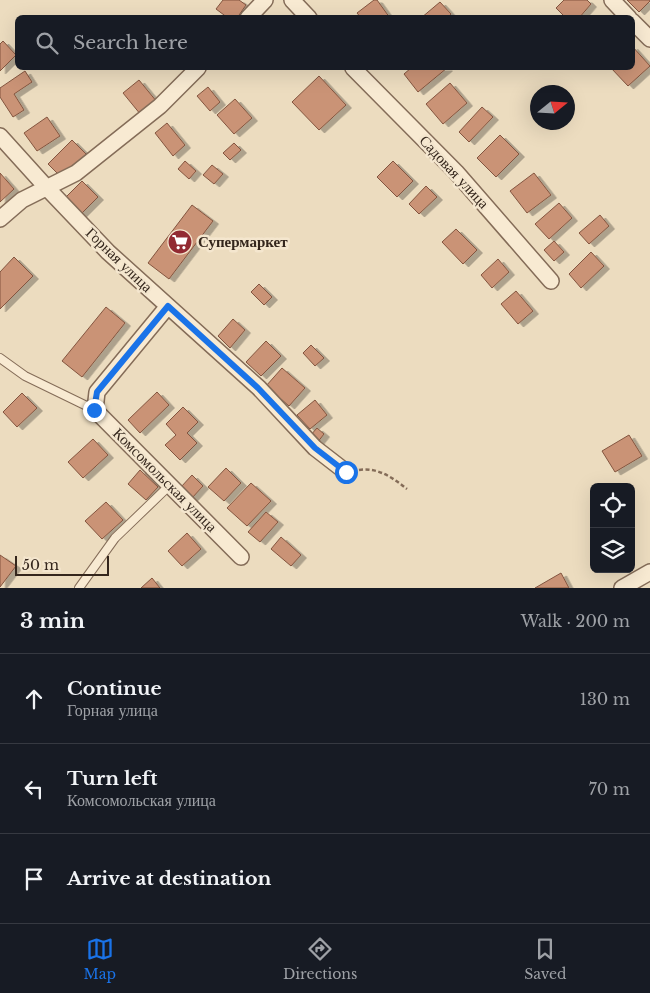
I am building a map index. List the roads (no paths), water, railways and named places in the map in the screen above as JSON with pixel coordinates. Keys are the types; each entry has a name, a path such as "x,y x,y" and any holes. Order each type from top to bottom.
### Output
{"street":[{"path":"251,15 265,0"},
{"path":"294,0 306,15"},
{"path":"612,0 626,15"},
{"path":"635,24 650,39"},
{"path":"0,219 22,200 76,173 160,106 196,70"},
{"name":"Садовая улица","path":"355,70 456,172 551,280"},
{"name":"Горная улица","path":"0,136 108,252 258,388 315,448 346,472"},
{"path":"94,410 97,392 168,306"},
{"name":"Комсомольская улица","path":"94,410 242,557"},
{"path":"622,588 650,572"}],"lane":[{"path":"0,358 25,376 94,410"},
{"path":"78,588 115,538 170,485"}],"place":[{"name":"Супермаркет","path":"180,242"}]}
